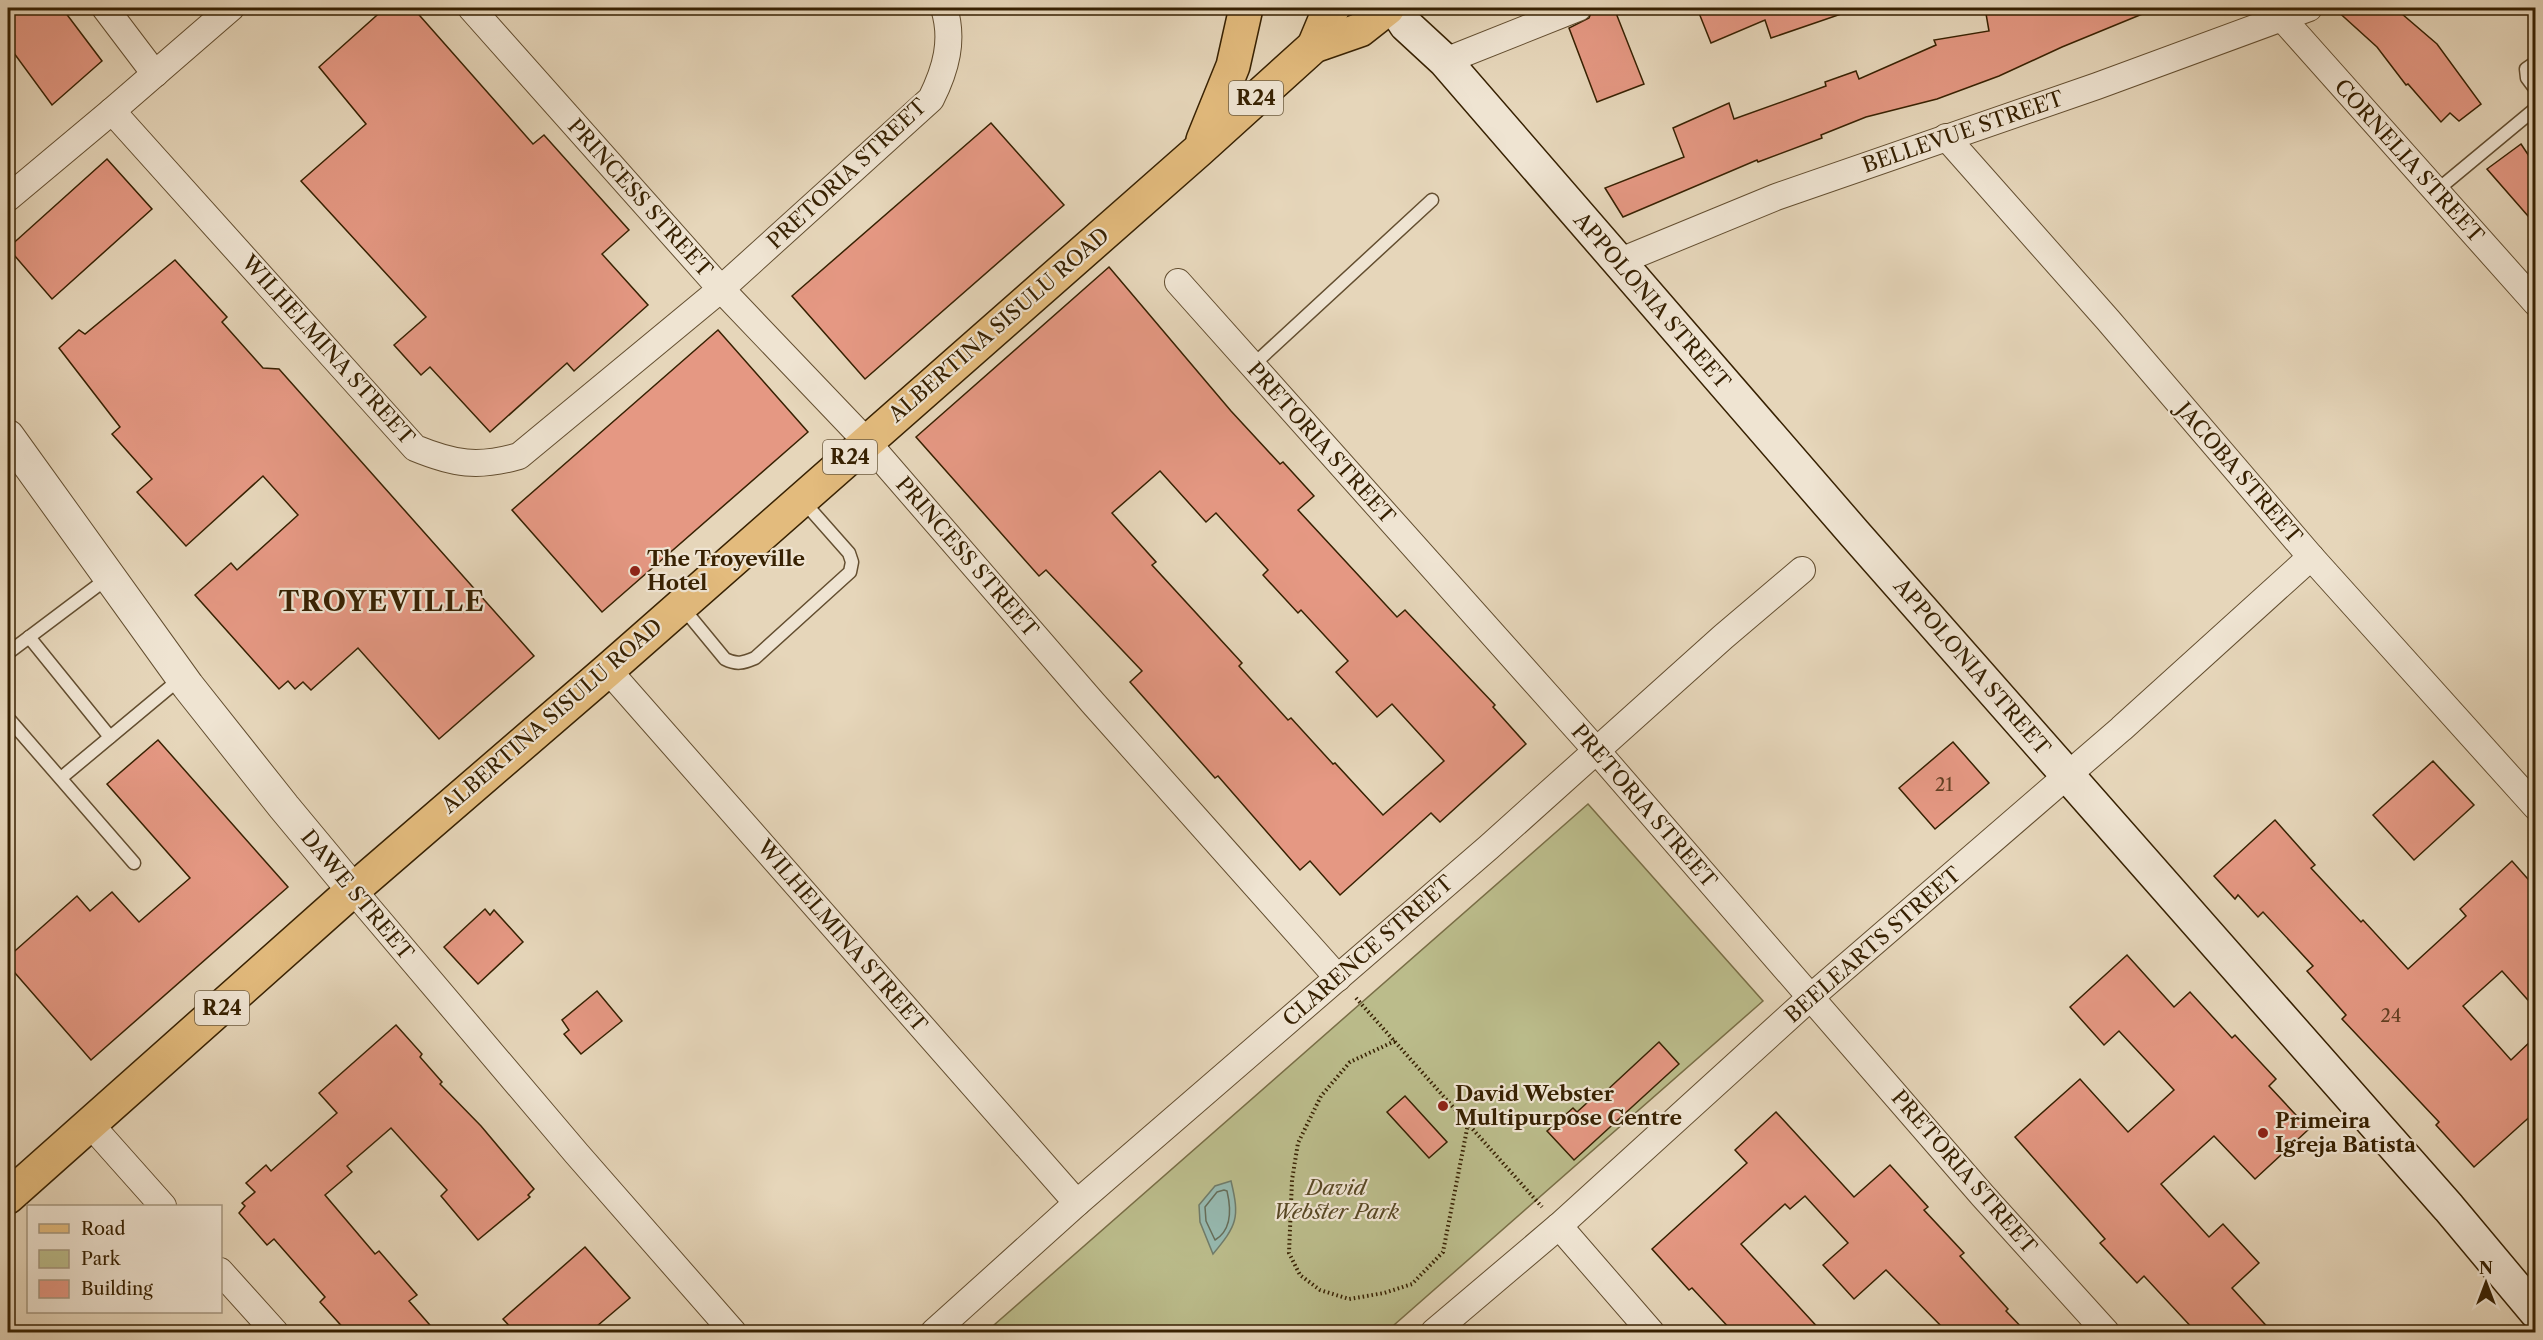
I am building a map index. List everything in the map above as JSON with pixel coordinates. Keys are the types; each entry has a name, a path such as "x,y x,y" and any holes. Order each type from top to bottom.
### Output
{"main road":[{"path":"1198,150 1233,66 1240,43 1246,8"},
{"name":"ALBERTINA SISULU ROAD","path":"8,1197 353,890 608,670 1314,46 1365,13"},
{"name":"APPOLONIA STREET","path":"1365,13 1445,61 1854,533 2449,1208 2535,1312"}],"street":[{"path":"105,8 155,74"},
{"path":"8,198 231,8"},
{"name":"PRINCESS STREET","path":"471,8 721,289 867,442 1093,703 1338,978"},
{"name":"PRETORIA STREET","path":"721,289 931,99 943,76 948,50 949,25 944,8"},
{"path":"1445,61 1578,8"},
{"name":"BELLEVUE STREET","path":"1618,262 1776,197 2097,86 2309,8"},
{"name":"CORNELIA STREET","path":"2282,18 2535,303"},
{"name":"WILHELMINA STREET","path":"112,111 415,448 440,458 468,465 495,463 519,456 721,289"},
{"name":"JACOBA STREET","path":"1946,137 2115,328 2311,557 2535,807"},
{"name":"PRETORIA STREET","path":"1178,282 1596,750 1812,996 1983,1196 2106,1332"},
{"name":"DAWE STREET","path":"8,436 182,677 284,807 577,1154 733,1332"},
{"name":"BEELEARTS STREET","path":"1434,1332 1559,1226 1812,996 2068,775 2311,557"},
{"name":"CLARENCE STREET","path":"934,1332 1077,1203 1489,847 1802,570"},
{"name":"WILHELMINA STREET","path":"608,670 1077,1203"},
{"path":"90,1124 162,1205"},
{"path":"1559,1226 1650,1332"},
{"path":"222,1273 275,1332"}],"lane":[{"path":"2535,62 2526,69 2527,78 2535,90"},
{"path":"2436,191 2535,108"},
{"path":"1252,366 1432,200"},
{"path":"680,604 725,659 734,664 755,658 850,572 852,562 849,553 801,499"},
{"path":"8,653 109,578"},
{"path":"29,637 110,737"},
{"path":"61,778 182,677"},
{"path":"8,718 134,863"}],"path":[{"path":"1338,978 1559,1226"},
{"path":"1395,1041 1350,1062 1321,1096 1298,1143 1292,1180 1289,1253 1299,1275 1320,1290 1349,1299 1384,1293 1412,1284 1443,1252 1468,1124"}],"green space":[{"name":"David Webster Multipurpose Centre","path":"1588,804 1763,1001 1386,1332 986,1332"}],"water":[{"path":"1231,1181 1236,1213 1232,1228 1213,1254 1200,1222 1199,1205 1215,1186"}],"building":[{"path":"8,8 62,8 102,61 52,105 8,45"},
{"path":"385,8 413,8 533,144 544,135 629,230 602,254 648,305 574,371 567,363 490,432 430,367 421,375 394,345 426,317 301,181 366,124 319,67"},
{"path":"1593,8 1614,8 1644,84 1597,102 1569,28 1589,18"},
{"path":"1697,8 1850,8 1850,11 1771,38 1765,20 1711,43"},
{"path":"1985,8 2157,8 1999,76 1937,99 1866,117 1821,135 1822,138 1758,162 1757,160 1623,217 1605,188 1684,157 1673,128 1729,103 1734,119 1826,86 1825,82 1856,71 1859,79 1936,45 1934,40 1989,31"},
{"path":"2334,8 2395,8 2437,44 2481,104 2459,121 2450,113 2441,122 2408,84 2406,85 2377,47"},
{"path":"991,123 1064,205 865,379 792,296"},
{"path":"2521,144 2535,165 2535,224 2487,169"},
{"path":"107,159 152,209 52,299 8,248"},
{"path":"175,260 227,317 222,322 263,368 279,369 534,656 439,739 358,648 311,690 303,682 295,689 288,681 279,689 195,595 231,563 237,570 298,515 263,476 186,546 137,492 152,479 112,434 120,427 59,348 79,330 85,334"},
{"path":"1109,267 1231,411 1280,464 1283,462 1314,496 1298,510 1397,617 1405,610 1495,705 1493,707 1526,744 1440,822 1431,813 1340,895 1310,861 1300,870 1218,776 1215,778 1130,682 1142,671 1046,570 1039,576 916,437","holes":["1160,471 1206,522 1216,513 1268,570 1263,575 1298,613 1301,610 1348,661 1336,672 1377,717 1392,704 1444,761 1383,815 1291,718 1288,720 1239,666 1242,663 1152,565 1156,562 1112,513"]},
{"path":"718,330 808,432 602,612 512,510"},
{"path":"158,740 288,887 91,1060 8,965 8,957 77,896 90,911 112,892 139,922 190,878 107,784"},
{"path":"1953,742 1989,783 1935,829 1899,788"},
{"path":"2433,761 2474,805 2414,860 2373,815"},
{"path":"2275,820 2315,865 2311,868 2408,969 2466,916 2460,909 2512,861 2535,887 2535,1008 2502,971 2463,1006 2511,1060 2535,1037 2535,1112 2474,1167 2436,1125 2439,1122 2342,1019 2346,1015 2307,971 2313,966 2263,912 2258,917 2238,895 2235,899 2214,876"},
{"path":"485,909 490,915 494,910 523,942 478,984 444,947"},
{"path":"2127,955 2174,1007 2190,992 2232,1038 2235,1035 2276,1079 2269,1086 2309,1129 2255,1179 2214,1136 2161,1184 2209,1237 2223,1224 2259,1263 2232,1288 2272,1332 2196,1332 2144,1276 2137,1283 2100,1243 2105,1239 2015,1137 2080,1079 2128,1132 2174,1090 2119,1031 2104,1045 2070,1007"},
{"path":"597,991 622,1021 581,1054 564,1034 569,1030 562,1020"},
{"path":"396,1025 422,1054 420,1057 442,1082 440,1084 481,1126 534,1189 528,1195 530,1197 478,1240 441,1196 447,1190 391,1128 347,1166 352,1172 325,1195 375,1254 379,1251 417,1295 409,1301 436,1332 347,1332 320,1302 325,1297 274,1239 267,1245 239,1213 245,1206 242,1203 255,1192 246,1183 266,1165 271,1171 337,1113 319,1093"},
{"path":"1659,1042 1679,1064 1574,1160 1547,1131 1573,1108 1577,1112 1601,1090 1604,1093"},
{"path":"1405,1096 1447,1142 1429,1158 1387,1112"},
{"path":"1776,1112 1854,1197 1890,1165 1928,1207 1924,1210 1964,1253 1960,1256 2026,1332 1947,1332 1886,1270 1854,1299 1823,1265 1848,1243 1805,1196 1790,1209 1785,1204 1741,1244 1822,1332 1733,1332 1692,1288 1689,1290 1652,1249 1747,1163 1735,1150"},
{"path":"585,1247 630,1298 590,1332 515,1332 503,1319"}],"place":[{"name":"The Troyeville Hotel","path":"635,571"},
{"name":"David Webster Multipurpose Centre","path":"1443,1106"},
{"name":"Primeira Igreja Batista","path":"2263,1133"}],"district":[{"name":"TROYEVILLE","path":"382,602"}],"park label":[{"name":"David Webster Park","path":"1336,1200"}]}
